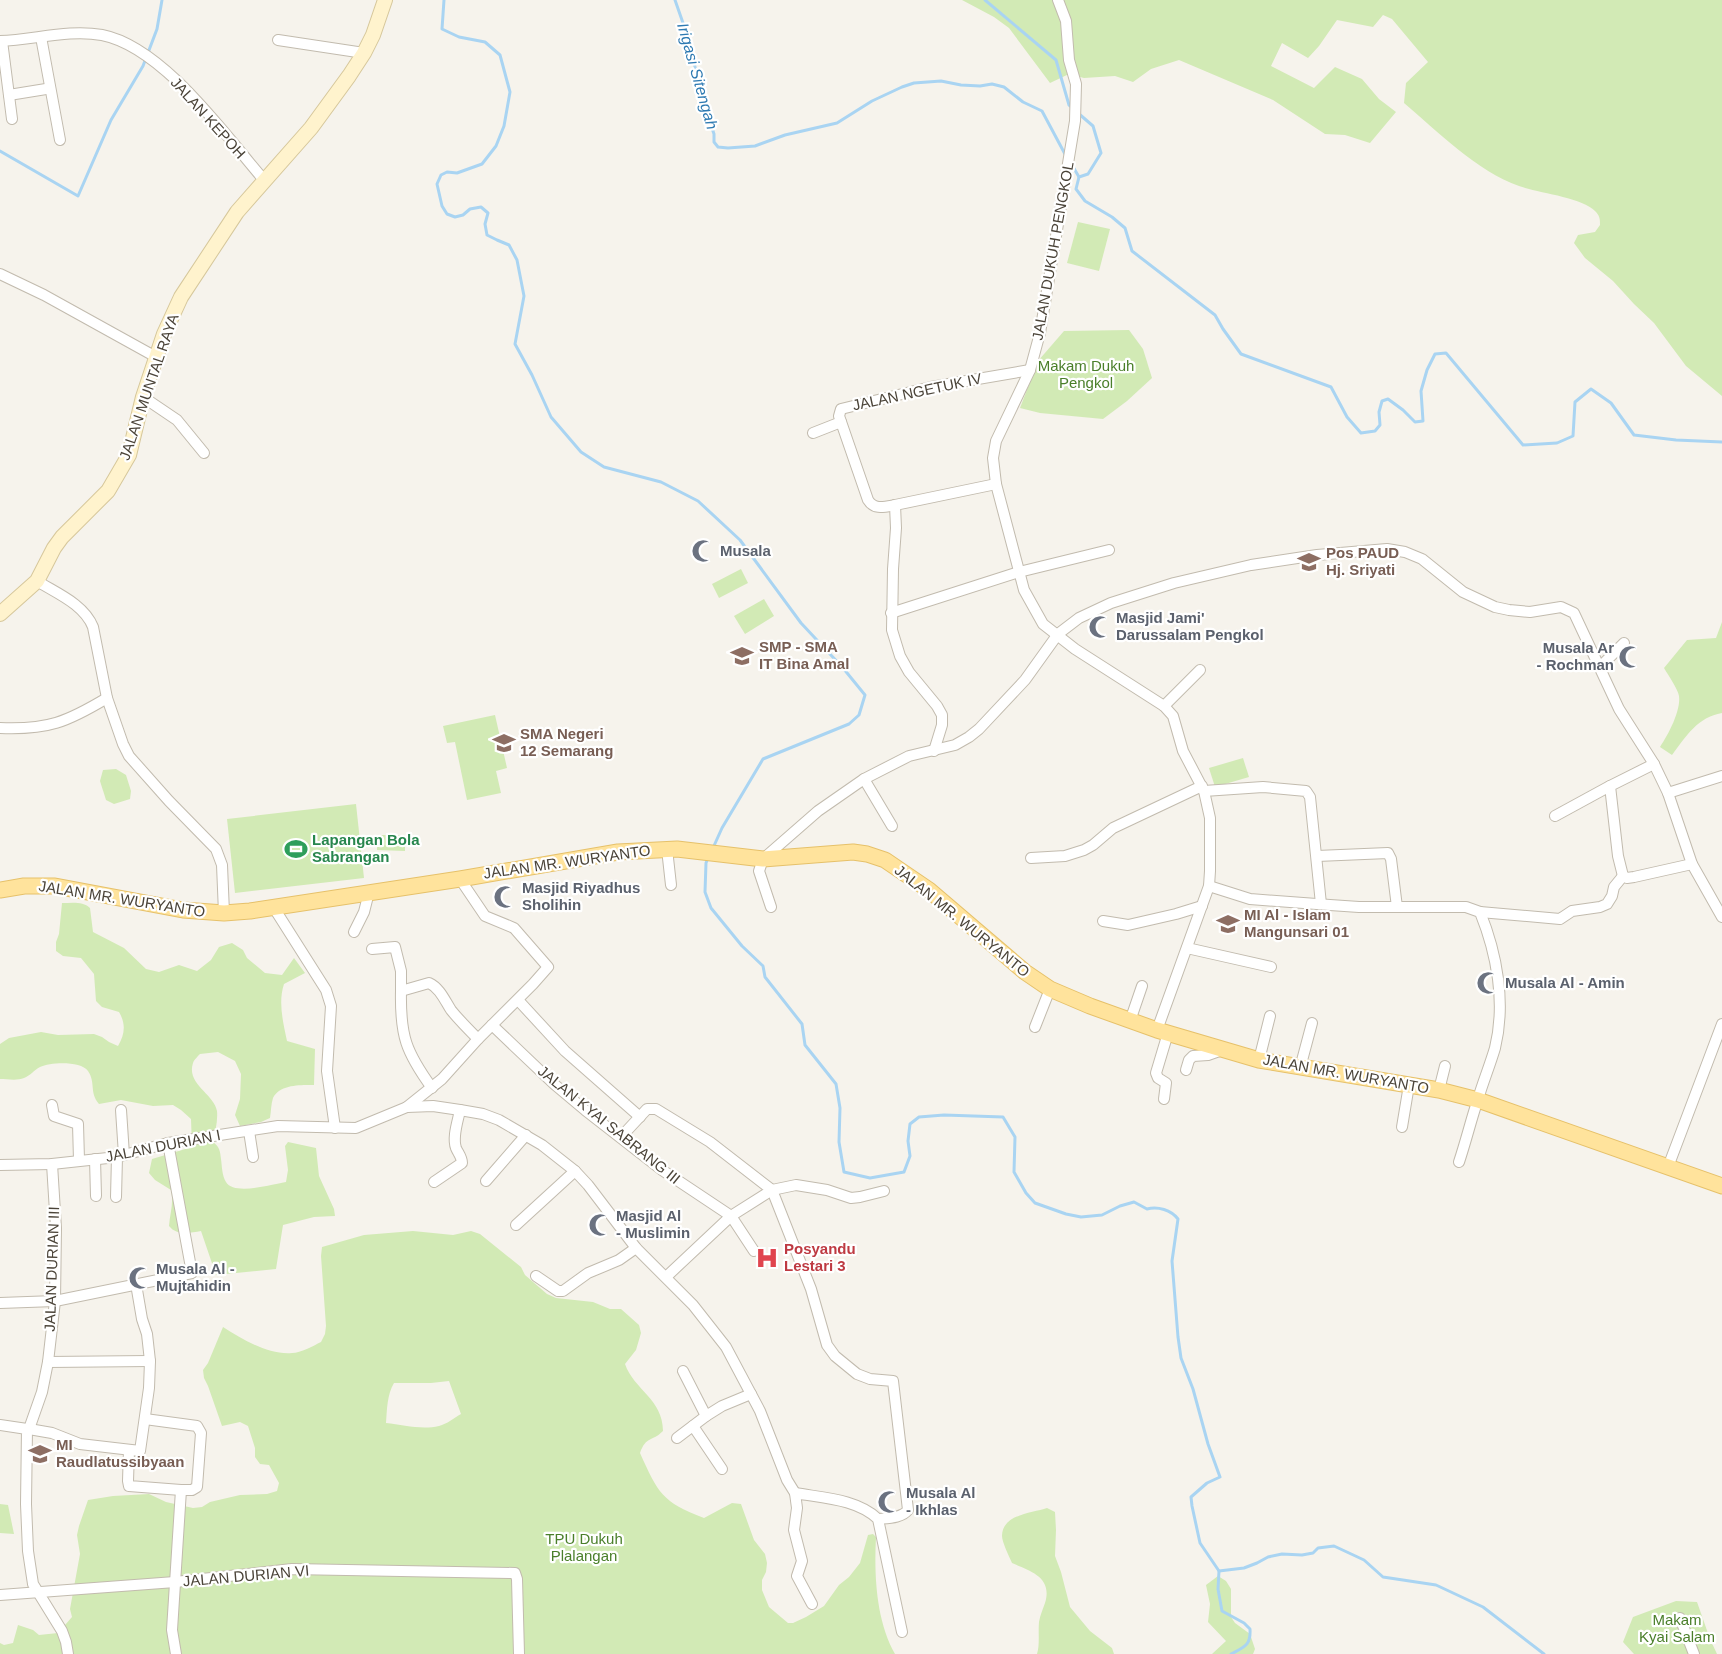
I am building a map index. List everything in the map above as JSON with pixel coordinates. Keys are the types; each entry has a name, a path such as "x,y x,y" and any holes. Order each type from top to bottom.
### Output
{"main road":[{"name":"JALAN MUNTAL RAYA","path":"0,614 37,581 54,548 62,537 108,491 129,455 143,398 156,358 164,334 181,297 237,212 311,128 338,91 364,53 373,35 385,0"},
{"name":"JALAN MR. WURYANTO","path":"0,890 24,886 55,886 183,910 224,914 274,908 609,854 667,849 763,859 852,852 877,856 929,890 1025,972 1050,988 1090,1006 1162,1032 1260,1060 1440,1090 1478,1100 1722,1186"}],"street":[{"name":"JALAN DUKUH PENGKOL","path":"1058,0 1066,21 1070,60 1076,84 1076,121 1040,334 1030,370 996,441 993,458 996,484 1018,572 1024,590 1043,624 1082,654 1164,706 1173,716 1183,751 1203,788 1210,818 1209,886 1187,948 1162,1032 1156,1073 1158,1078 1166,1083 1164,1099"},
{"name":"JALAN KEPOH","path":"41,37 81,33 102,35 137,49 180,85 207,113 264,180"},
{"path":"12,119 1,41 41,37 60,140"},
{"path":"278,40 364,53"},
{"path":"9,95 46,89"},
{"path":"0,274 44,295 156,358"},
{"name":"JALAN NGETUK IV","path":"895,505 878,508 871,505 868,500 839,416 841,409 931,387 1030,370"},
{"path":"143,398 177,420 204,453"},
{"path":"813,433 841,422"},
{"path":"934,751 942,725 942,714 909,672 900,656 892,630 891,613 896,528 895,505 996,484"},
{"path":"771,907 759,871 763,859 818,811 864,779 908,756 955,745 979,729 1024,680 1058,634 1079,618 1111,603 1174,583 1271,561 1387,549 1405,552 1422,559 1463,592 1495,607 1530,612 1561,607 1574,613 1619,708 1654,764 1668,793 1692,864 1722,917"},
{"path":"891,613 1018,572 1108,550"},
{"path":"37,581 81,609 89,617 93,627 107,698 123,744 129,756 169,801 216,849 222,865 224,914"},
{"path":"1600,667 1624,643"},
{"path":"1164,706 1200,670"},
{"path":"0,728 37,728 58,724 86,711 107,698"},
{"path":"1555,816 1654,764"},
{"path":"1668,793 1722,776"},
{"path":"864,779 892,826"},
{"path":"1610,786 1618,856 1623,876"},
{"path":"1032,858 1065,856 1084,850 1113,828 1203,788 1263,787 1306,791 1310,797 1321,904"},
{"path":"667,849 671,885"},
{"path":"1317,856 1388,853 1391,859 1397,907"},
{"path":"1623,876 1627,878 1634,877 1692,864"},
{"path":"1209,886 1250,899 1359,907 1466,907 1480,912 1560,919 1572,911 1600,907 1607,904 1612,896 1614,887 1623,876"},
{"path":"407,1107 432,1088 548,967 514,928 485,916 460,879"},
{"path":"354,932 364,912 369,892"},
{"path":"1103,921 1128,926 1202,906"},
{"path":"274,908 326,990 331,1006 327,1071 335,1128"},
{"path":"1459,1162 1495,1047 1498,1022 1499,987 1492,946 1480,912"},
{"path":"372,949 394,947 401,971 401,1023 404,1037 416,1065 432,1088"},
{"path":"1187,948 1271,967"},
{"path":"401,990 429,983 432,984 478,1039"},
{"path":"1130,1020 1142,986"},
{"path":"1035,1027 1050,988"},
{"path":"518,1000 565,1051 640,1117"},
{"path":"1260,1060 1270,1016"},
{"path":"1300,1068 1312,1023"},
{"path":"1668,1167 1722,1024"},
{"name":"JALAN KYAI SABRANG III","path":"492,1025 554,1084 662,1170 731,1216"},
{"path":"1186,1070 1192,1056 1208,1055 1222,1050"},
{"path":"1440,1090 1445,1066"},
{"path":"1402,1127 1409,1086"},
{"path":"52,1104 54,1116 78,1124 79,1160"},
{"path":"407,1107 432,1106 483,1114 499,1120 542,1145 575,1171 636,1248 693,1306 726,1347 760,1411 787,1480 795,1493 797,1508 794,1530 802,1562 797,1576 812,1604"},
{"name":"JALAN DURIAN I","path":"0,1165 52,1164 120,1156 168,1143 278,1126 356,1128 407,1107"},
{"path":"621,1137 647,1109 656,1109 710,1142 772,1190 811,1289 827,1345 835,1356 857,1374 870,1380 893,1381 895,1387 896,1420 908,1510 907,1513 902,1515 878,1520"},
{"path":"116,1197 120,1156 121,1110"},
{"path":"434,1182 462,1163 462,1159 455,1146 460,1110"},
{"path":"249,1131 253,1157"},
{"path":"486,1181 526,1135"},
{"path":"0,1302 55,1301 192,1273 168,1143"},
{"path":"96,1158 96,1196"},
{"name":"JALAN DURIAN III","path":"52,1164 56,1228 55,1301 48,1362 42,1392 28,1429 26,1504 28,1551 34,1584 62,1632 68,1654"},
{"path":"516,1225 575,1171"},
{"path":"666,1278 731,1216 772,1190 796,1185 827,1190 851,1198 884,1191"},
{"path":"731,1216 754,1251"},
{"path":"536,1276 558,1291 563,1291 588,1273 619,1260 636,1248"},
{"path":"0,1425 52,1433 80,1444 138,1451 142,1449 150,1365 147,1334 142,1320 136,1284"},
{"path":"48,1362 150,1365"},
{"path":"683,1371 706,1416"},
{"path":"677,1438 722,1406 751,1394"},
{"path":"129,1450 129,1486 182,1490 192,1490 197,1487 200,1430 197,1426 145,1419"},
{"path":"693,1426 722,1469"},
{"path":"176,1654 172,1630 182,1490"},
{"path":"795,1493 855,1504 865,1509 878,1520 902,1632"},
{"name":"JALAN DURIAN VI","path":"0,1595 175,1582 292,1569 515,1572 517,1579 519,1654"},
{"path":"1680,1618 1694,1654"}],"green space":[{"path":"962,0 1722,0 1722,396 1686,366 1654,323 1613,281 1585,258 1574,243 1578,235 1595,232 1600,225 1598,214 1595,211 1580,202 1527,189 1488,171 1458,149 1404,103 1406,83 1428,62 1392,19 1383,15 1373,27 1337,20 1308,58 1282,43 1271,66 1314,88 1335,67 1362,79 1379,99 1396,112 1370,143 1345,135 1325,134 1273,100 1179,60 1151,69 1133,82 1115,76 1084,78 1069,74 1050,83 1009,28 994,17"},
{"path":"1078,222 1110,229 1099,271 1067,263"},
{"name":"Makam Dukuh Pengkol","path":"1129,330 1143,349 1152,378 1127,401 1103,419 1040,413 1020,408 1038,361 1064,331"},
{"path":"741,569 748,583 719,598 712,584"},
{"path":"764,599 774,616 745,634 734,616"},
{"path":"1722,622 1722,713 1706,719 1693,728 1672,755 1660,747 1676,716 1679,696 1664,668 1687,640 1716,638"},
{"path":"495,715 507,768 496,771 501,793 467,800 455,742 447,743 443,726"},
{"path":"1243,758 1249,777 1215,787 1209,768"},
{"path":"116,769 126,775 131,791 130,799 114,804 106,800 100,781 103,770"},
{"name":"Lapangan Bola Sabrangan","path":"356,804 364,878 235,893 227,819"},
{"path":"377,835 405,835 405,851 377,850"},
{"path":"62,903 84,904 90,908 93,932 124,948 146,969 159,972 179,965 197,971 211,960 219,947 232,943 243,950 247,958 265,973 282,975 294,958 305,973 284,984 281,998 282,1012 287,1041 315,1049 314,1085 291,1086 281,1090 273,1098 270,1118 261,1122 240,1126 235,1115 240,1099 241,1074 235,1061 218,1052 200,1054 194,1062 192,1070 193,1077 211,1099 217,1111 217,1123 213,1142 219,1150 224,1177 230,1186 245,1189 286,1182 288,1170 285,1146 288,1142 316,1148 319,1176 334,1209 335,1216 314,1217 283,1225 276,1269 216,1275 201,1231 180,1233 169,1226 172,1204 171,1190 155,1180 149,1173 152,1159 192,1147 191,1119 181,1110 173,1105 153,1106 121,1100 99,1104 94,1095 92,1080 88,1071 79,1065 58,1063 45,1065 21,1079 0,1079 0,1044 9,1038 41,1032 58,1035 94,1034 118,1046 122,1037 124,1025 119,1012 102,1007 96,1001 94,974 81,958 63,956 56,951"},
{"name":"TPU Dukuh Plalangan","path":"413,1231 453,1235 471,1231 480,1234 521,1267 525,1275 547,1294 556,1298 593,1302 610,1309 621,1309 639,1325 641,1333 636,1350 625,1364 629,1373 653,1403 662,1420 663,1431 647,1441 640,1453 657,1487 670,1501 679,1507 704,1518 732,1503 741,1504 754,1540 765,1554 767,1563 766,1572 762,1580 762,1590 769,1607 788,1623 793,1623 806,1617 824,1606 839,1585 849,1577 860,1563 868,1535 873,1534 876,1537 875,1567 880,1612 895,1654 0,1654 0,1643 4,1645 13,1643 18,1625 33,1630 39,1635 58,1633 72,1617 70,1609 80,1554 77,1535 88,1500 113,1496 149,1494 166,1502 193,1508 240,1495 267,1494 277,1491 279,1483 269,1465 260,1464 255,1457 255,1448 248,1426 240,1422 222,1426 204,1378 203,1370 208,1363 223,1327 265,1349 283,1353 299,1352 321,1342 326,1326 322,1247 364,1235","holes":["449,1381 461,1414 445,1424 426,1428 386,1423 387,1407 394,1383"]},
{"path":"0,1504 8,1505 14,1534 0,1533"},
{"path":"1047,1508 1055,1512 1055,1556 1070,1607 1090,1631 1112,1648 1114,1654 1037,1654 1039,1622 1047,1594 1046,1587 1038,1576 1012,1563 1002,1536 1003,1529 1013,1519"},
{"path":"1218,1576 1226,1581 1231,1589 1231,1617 1235,1623 1250,1634 1255,1649 1253,1654 1212,1654 1226,1641 1208,1622 1210,1604 1206,1585"},
{"name":"Makam Kyai Salam","path":"1676,1601 1697,1602 1717,1654 1634,1654 1623,1642 1633,1617"}],"waterway":[{"path":"0,151 78,196 111,120 143,66 157,29 162,0"},
{"path":"444,0 442,29 459,37 485,42 500,55 510,92 504,126 496,146 482,164 457,173 447,172 441,175 437,184 442,206 447,214 455,217 463,215 470,209 481,207 488,213 485,224 487,235 509,245 517,260 524,296 515,344 532,375 551,417 581,452 604,467 661,482 698,501 740,540 801,623 865,695 859,715 849,724 763,759 722,828 713,848"},
{"name":"Irigasi Sitengah","path":"675,0 691,46 700,93 714,134 714,142 718,147 755,146 785,135 837,123 872,101 902,87 914,83 941,81 961,85 980,86 992,84 1004,87 1023,102 1042,111 1066,156"},
{"path":"985,0 1056,60 1069,105 1074,109"},
{"path":"1078,113 1093,126 1101,153 1088,174 1079,177 1076,189 1085,201 1112,217 1125,228 1132,251 1215,315 1241,354 1331,387 1347,417 1361,433 1375,431 1380,425 1379,412 1382,401 1388,399 1415,422 1423,421 1421,391 1427,370 1435,354 1446,353 1523,445 1557,443 1573,436 1575,402 1591,389 1611,403 1634,435 1676,440 1722,442"},
{"name":"Irigasi Sitengah","path":"1072,165 1079,177"},
{"path":"708,858 706,863 705,892 711,908 742,946 763,966 765,977 802,1024 805,1045 836,1084 840,1108 839,1142 844,1172 870,1178 904,1172 910,1156 908,1141 910,1124 919,1117 944,1115 1003,1117 1015,1137 1014,1172 1026,1193 1035,1203 1081,1217 1102,1215 1120,1206 1134,1202 1147,1209 1156,1208 1172,1213 1178,1219 1172,1261 1181,1358 1193,1389 1208,1444 1220,1477 1207,1483 1191,1497 1192,1506 1200,1543 1219,1571 1244,1568 1268,1557 1282,1554 1302,1555 1313,1553 1318,1548 1334,1546 1364,1560 1383,1577 1436,1585 1483,1607 1544,1654"},
{"path":"1219,1571 1218,1589 1222,1611 1244,1623 1250,1629 1248,1643 1231,1654"}],"place":[{"name":"Musala","path":"703,551"},
{"name":"Pos PAUD Hj. Sriyati","path":"1309,562"},
{"name":"Masjid Jami' Darussalam Pengkol","path":"1100,627"},
{"name":"SMP - SMA IT Bina Amal","path":"742,656"},
{"name":"Musala Ar - Rochman","path":"1630,657"},
{"name":"SMA Negeri 12 Semarang","path":"504,743"},
{"name":"Lapangan Bola Sabrangan","path":"296,849"},
{"name":"Masjid Riyadhus Sholihin","path":"505,897"},
{"name":"MI Al - Islam Mangunsari 01","path":"1228,924"},
{"name":"Musala Al - Amin","path":"1488,983"},
{"name":"Masjid Al - Muslimin","path":"600,1225"},
{"name":"Posyandu Lestari 3","path":"767,1258"},
{"name":"Musala Al - Mujtahidin","path":"140,1278"},
{"name":"MI Raudlatussibyaan","path":"40,1454"},
{"name":"Musala Al - Ikhlas","path":"889,1502"}]}
